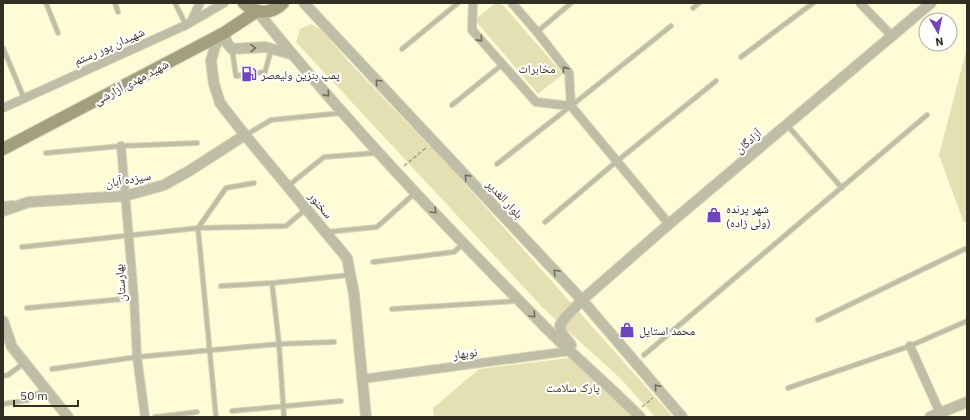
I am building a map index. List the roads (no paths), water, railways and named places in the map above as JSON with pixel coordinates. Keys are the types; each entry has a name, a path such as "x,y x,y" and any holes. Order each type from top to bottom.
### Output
{"main road":[{"path":"244,3 257,11 264,12 272,11 283,3"},
{"name":"شهید مهدی آزارشی","path":"3,149 224,33 257,11"}],"street":[{"path":"188,23 200,3"},
{"name":"شهیدان پور رستم","path":"3,108 188,23 224,3"},
{"name":"بلوار الغدیر","path":"304,3 582,300 682,417"},
{"path":"473,3 472,30 536,102 571,106"},
{"path":"512,3 538,32 569,73 571,106 669,224"},
{"path":"860,3 892,36"},
{"name":"آزادگان","path":"581,360 562,334 560,327 562,321 582,300 669,224 931,3"},
{"path":"257,11 291,54 396,172 519,301 638,415"},
{"path":"224,33 227,43 232,49 272,48 291,54"},
{"name":"سخنور","path":"224,33 215,46 211,61 214,84 220,103 347,258 355,304 366,417"},
{"name":"سیزده آبان","path":"3,211 29,202 125,196 164,186 245,135"},
{"name":"بهارستان","path":"121,146 134,298 137,357 146,417"},
{"path":"4,326 12,347 44,389 68,417"},
{"path":"910,346 935,415 967,402"},
{"name":"نوبهار","path":"362,379 570,351"}],"lane":[{"path":"46,3 58,33"},
{"path":"115,3 118,12"},
{"path":"175,3 188,23"},
{"path":"402,49 458,3"},
{"path":"538,32 571,3"},
{"path":"693,8 699,3"},
{"path":"741,57 814,3"},
{"path":"497,164 670,26"},
{"path":"3,48 24,98"},
{"path":"232,49 236,76 265,72 272,48"},
{"path":"452,105 503,64"},
{"path":"545,222 716,81"},
{"path":"245,135 271,120 343,113"},
{"path":"644,355 927,115"},
{"path":"787,125 842,188"},
{"path":"46,154 121,146 198,143"},
{"path":"288,186 324,157 379,152"},
{"path":"216,417 198,228 226,188 254,183"},
{"path":"326,232 377,227 415,192"},
{"path":"3,204 29,202"},
{"path":"22,247 198,228 286,226 306,209"},
{"path":"373,262 454,252 464,243"},
{"path":"818,320 967,248"},
{"path":"221,286 272,284 351,275"},
{"path":"272,284 279,344 284,417"},
{"path":"27,308 134,298"},
{"path":"392,309 519,301"},
{"path":"788,388 910,346 967,321"},
{"path":"52,369 137,357 210,350 279,344 334,342"},
{"path":"3,376 8,376 24,363"},
{"path":"3,404 28,400 44,389"},
{"path":"232,411 341,400"},
{"path":"155,417 197,412"}],"place":[{"name":"پمپ بنزین ولیعصر","path":"249,74"},
{"name":"شهر پرنده (ولی زاده)","path":"714,215"},
{"name":"محمد استایل","path":"627,330"}],"park label":[{"name":"مخابرات","path":"537,68"},
{"name":"پارک سلامت","path":"573,387"}]}
